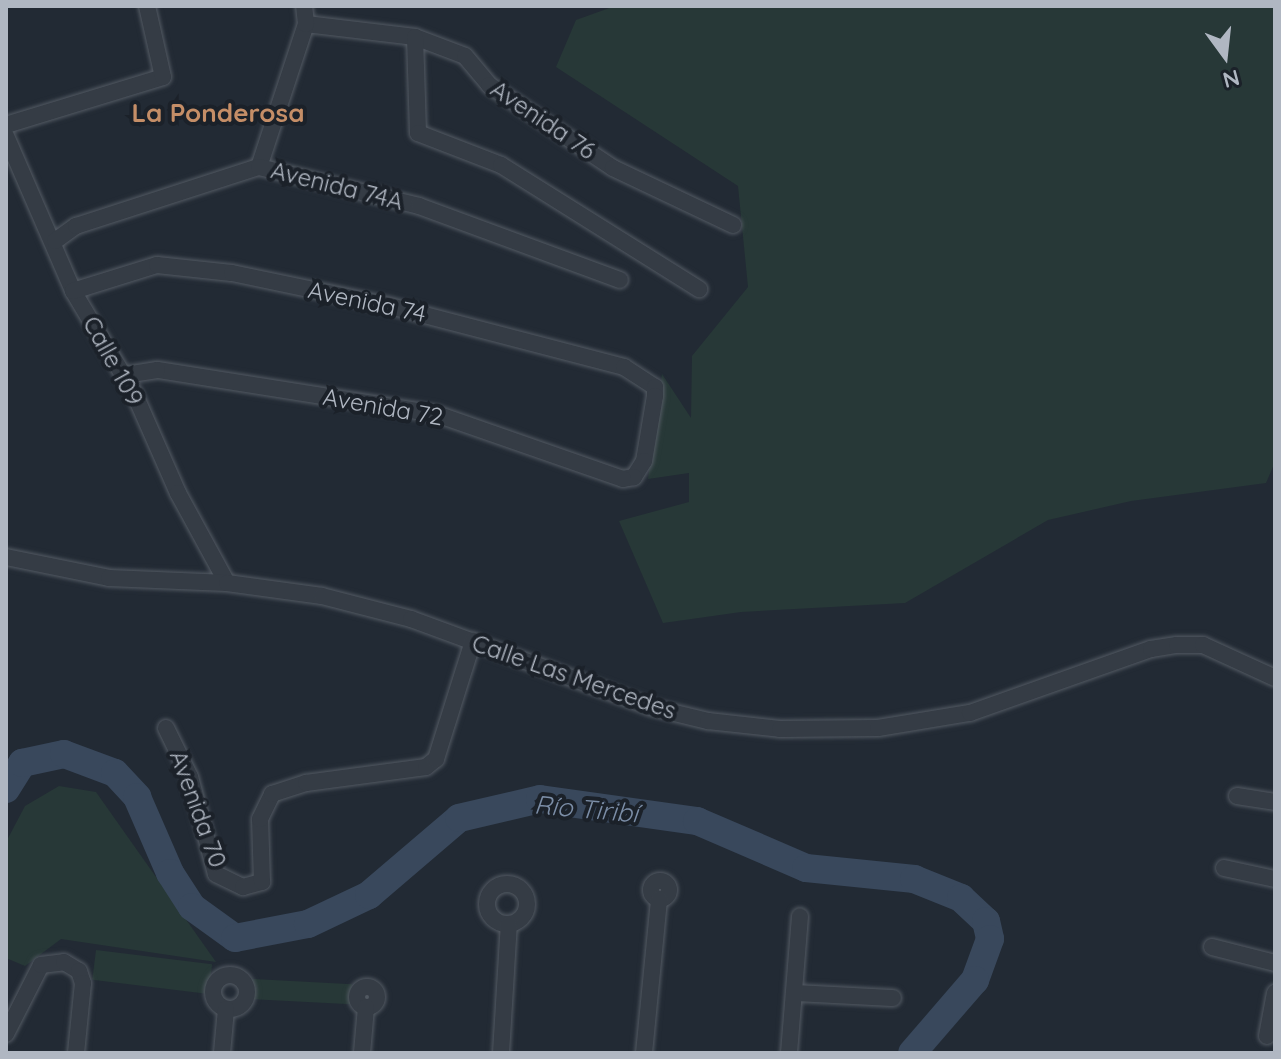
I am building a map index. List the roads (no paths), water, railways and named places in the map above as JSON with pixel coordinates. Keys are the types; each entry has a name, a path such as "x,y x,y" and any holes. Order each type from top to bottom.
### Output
{"street":[{"path":"6,125 163,77 147,6"},
{"path":"259,167 306,24 304,6"},
{"name":"Avenida 76","path":"306,24 415,37 465,56 489,85 613,168 733,225"},
{"path":"415,37 418,133 501,165 699,289"},
{"name":"Calle 109","path":"6,136 55,241 73,291 124,375 227,583"},
{"name":"Avenida 74A","path":"55,241 76,226 259,167 419,206 620,280"},
{"name":"Avenida 74","path":"73,291 157,265 232,273 521,338 624,367 655,387 644,461 634,477"},
{"name":"Avenida 72","path":"124,375 157,370 411,409 623,479 634,477"},
{"name":"Calle Las Mercedes","path":"8,561 109,578 227,583 322,596 473,641 650,707 708,721 780,729 878,728 970,713 1151,649 1177,645 1203,645 1275,678"},
{"name":"Avenida 70","path":"166,728 190,777 216,874 243,887 262,882 260,819 272,794 306,783 426,767 436,759 473,641"},
{"path":"1237,796 1275,802"},
{"path":"1224,868 1275,879"},
{"path":"644,1053 659,899"},
{"path":"789,1053 800,916"},
{"path":"501,1053 509,924"},
{"path":"1212,947 1275,963"},
{"path":"6,1034 41,965 64,962 79,971 83,983 76,1053"},
{"path":"794,993 893,998"},
{"path":"1267,1036 1275,993"},
{"path":"362,1053 366,1007"},
{"path":"222,1053 226,1009"}],"waterway":[{"name":"Río Tiribí","path":"6,789 22,763 64,754 115,773 137,797 170,873 192,907 235,938 308,924 369,895 459,818 540,799 697,821 806,868 914,879 961,898 986,921 990,939 975,980 912,1053"}],"district":[{"name":"La Ponderosa","path":"218,113"}]}
